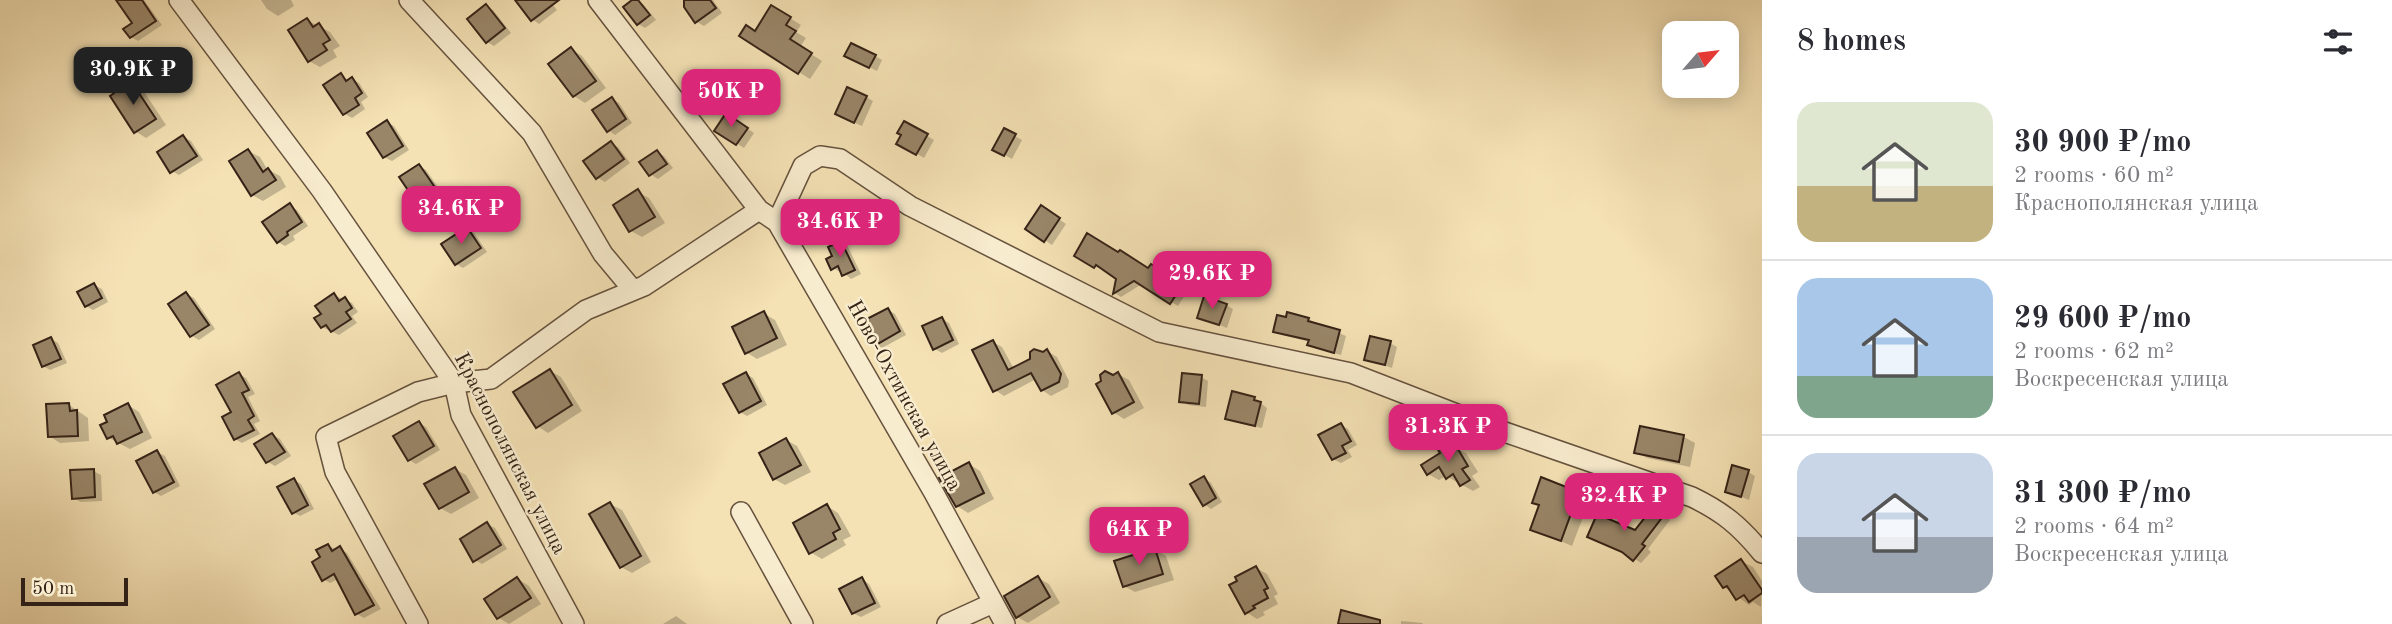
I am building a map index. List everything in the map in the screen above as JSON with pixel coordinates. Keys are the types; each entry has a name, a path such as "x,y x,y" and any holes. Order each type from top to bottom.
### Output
{"street":[{"name":"Краснополянская улица","path":"179,0 321,191 454,383 461,415 574,624"},
{"path":"409,0 532,133 603,254 633,290"},
{"name":"Ново-Охтинская улица","path":"598,0 759,210 777,222 914,457 1005,624"},
{"path":"777,222 803,166 820,156 840,159 911,206 1152,329 1351,373 1493,428 1692,497 1717,509 1741,527 1762,553"},
{"path":"418,624 335,472 326,437 418,393 454,383 491,379 586,310 644,286 759,210"},
{"path":"741,512 803,624"},
{"path":"947,624 993,603"}],"building":[{"path":"116,0 142,0 156,21 130,38 123,29 132,23"},
{"path":"515,0 559,0 531,21"},
{"path":"632,0 638,0 650,15 637,25 623,7"},
{"path":"684,0 710,0 716,8 695,23 684,7"},
{"path":"486,4 505,28 486,43 467,19"},
{"path":"771,5 791,17 786,25 796,31 790,39 812,53 798,74 739,36 746,25 755,31"},
{"path":"307,18 313,27 319,23 330,40 323,44 327,50 308,62 288,30"},
{"path":"851,43 876,55 869,68 844,56"},
{"path":"571,47 596,81 573,97 548,64"},
{"path":"748,71 771,87 763,99 757,95 752,103 735,91"},
{"path":"341,73 346,81 352,77 362,93 355,98 359,105 343,115 323,85"},
{"path":"131,81 156,119 134,133 110,96"},
{"path":"847,87 867,96 854,123 835,114"},
{"path":"612,97 626,119 607,132 592,110"},
{"path":"726,113 748,128 736,145 714,131"},
{"path":"387,120 403,146 383,158 367,133"},
{"path":"904,121 928,134 916,155 896,144 901,135 897,133"},
{"path":"1004,128 1016,134 1004,156 992,150"},
{"path":"183,135 197,156 170,173 157,152"},
{"path":"611,141 624,159 596,179 583,161"},
{"path":"248,149 263,172 268,168 276,180 251,196 229,161"},
{"path":"657,150 667,164 649,176 639,162"},
{"path":"419,164 434,186 414,199 399,177"},
{"path":"638,189 655,217 629,232 613,205"},
{"path":"290,203 302,222 277,243 262,222"},
{"path":"1041,205 1060,218 1044,242 1025,229"},
{"path":"467,227 481,248 455,265 441,244"},
{"path":"1087,233 1148,268 1151,264 1183,284 1170,304 1134,281 1113,294 1116,279 1096,265 1094,268 1074,256"},
{"path":"841,241 855,270 842,276 838,266 831,270 826,259 832,256 828,247"},
{"path":"94,283 102,298 85,307 77,292"},
{"path":"186,292 209,325 190,337 168,304"},
{"path":"334,293 339,301 345,297 352,308 346,312 351,319 331,332 326,325 321,328 314,318 321,314 315,306"},
{"path":"1204,296 1227,304 1219,325 1197,318"},
{"path":"888,308 900,331 874,346 861,322"},
{"path":"764,311 777,338 745,354 732,327"},
{"path":"1287,312 1340,330 1334,353 1307,345 1309,340 1273,332 1277,315 1286,317"},
{"path":"942,317 953,340 933,350 922,326"},
{"path":"1370,336 1391,341 1385,365 1364,360"},
{"path":"51,337 61,359 42,367 33,345"},
{"path":"993,340 1008,370 1030,359 1030,352 1034,349 1043,352 1047,349 1061,374 1059,382 1041,391 1031,373 993,392 972,350"},
{"path":"550,369 572,405 536,428 513,392"},
{"path":"1105,371 1113,375 1118,372 1134,402 1112,414 1096,384 1101,381 1100,375"},
{"path":"239,372 249,390 242,393 254,416 248,420 254,430 234,440 222,417 231,412 216,385"},
{"path":"746,372 761,401 739,413 723,384"},
{"path":"1182,373 1202,375 1199,404 1179,402"},
{"path":"1232,391 1255,397 1254,400 1261,402 1255,426 1225,419"},
{"path":"69,403 70,411 77,410 78,436 48,437 46,404"},
{"path":"128,403 142,432 117,444 113,436 107,439 100,425 107,422 104,415"},
{"path":"419,421 434,446 408,461 393,436"},
{"path":"1341,423 1351,441 1342,446 1346,453 1332,460 1318,435"},
{"path":"1640,426 1684,435 1679,462 1634,453"},
{"path":"272,433 285,452 266,463 254,444"},
{"path":"786,438 801,465 773,480 759,453"},
{"path":"1446,442 1449,448 1455,444 1468,466 1462,469 1470,480 1460,486 1453,474 1446,479 1439,467 1427,475 1421,465 1440,453 1437,448"},
{"path":"157,450 174,482 153,493 136,461"},
{"path":"969,462 984,493 956,507 939,478"},
{"path":"1732,465 1749,470 1741,497 1725,492"},
{"path":"455,467 469,492 439,509 424,484"},
{"path":"94,469 95,497 72,499 70,470"},
{"path":"1204,476 1216,498 1203,506 1190,484"},
{"path":"1541,477 1579,492 1561,541 1530,530 1539,505 1532,503"},
{"path":"294,478 308,505 292,514 277,487"},
{"path":"610,502 641,556 620,568 589,514"},
{"path":"827,504 840,529 833,533 836,539 809,554 793,523"},
{"path":"1653,507 1664,515 1633,561 1622,552 1587,537 1597,514 1635,530"},
{"path":"487,522 501,545 473,562 460,539"},
{"path":"328,544 332,551 340,546 374,605 355,615 334,574 322,581 312,562 320,557 316,550"},
{"path":"1155,548 1163,574 1123,587 1114,561"},
{"path":"1741,559 1762,590 1762,593 1749,602 1744,595 1736,600 1727,586 1723,588 1715,576"},
{"path":"1256,566 1268,588 1264,590 1268,598 1245,614 1229,585 1237,581 1235,577"},
{"path":"1038,576 1050,597 1016,618 1004,596"},
{"path":"517,577 531,598 497,619 484,599"},
{"path":"862,577 875,603 852,614 839,589"},
{"path":"1341,610 1380,620 1380,624 1338,624"}]}
